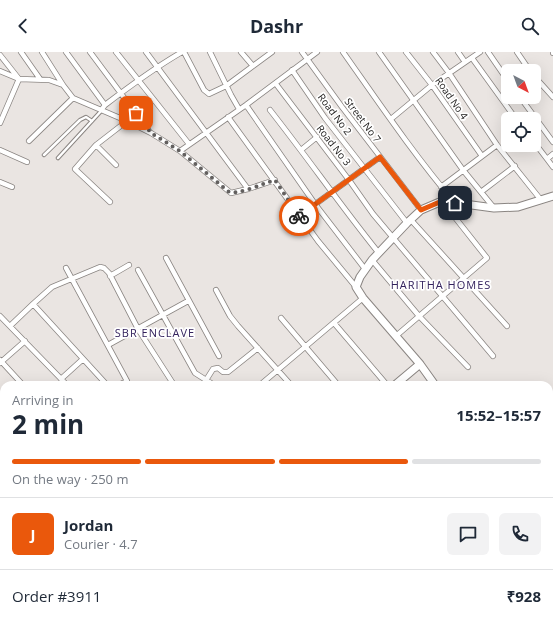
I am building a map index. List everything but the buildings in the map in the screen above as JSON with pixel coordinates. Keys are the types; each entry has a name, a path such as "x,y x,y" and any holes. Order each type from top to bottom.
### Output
{"street":[{"path":"21,52 40,79"},
{"path":"42,52 73,98 103,107 151,133 180,151 229,192 233,193 275,180"},
{"path":"66,52 103,107"},
{"path":"90,52 151,133"},
{"path":"116,52 189,144"},
{"path":"146,52 248,189"},
{"path":"103,107 156,66 183,52 206,92 210,93 226,86 270,52"},
{"path":"210,52 239,109"},
{"path":"241,52 252,66"},
{"name":"Street No 7","path":"302,52 421,210"},
{"path":"180,151 276,84 317,52"},
{"path":"343,52 390,119 441,187 455,203"},
{"path":"379,52 463,170 494,208"},
{"name":"Road No 4","path":"406,52 432,85 482,156"},
{"path":"433,52 449,73 497,145 541,200"},
{"path":"458,52 465,62"},
{"path":"390,119 432,85 480,52"},
{"path":"488,52 501,71"},
{"path":"517,52 525,64"},
{"path":"0,53 19,79"},
{"path":"472,58 511,112"},
{"name":"Road No 2","path":"292,70 325,118 364,168 409,221 507,326"},
{"path":"0,71 19,79 49,80 63,85"},
{"path":"0,123 19,79"},
{"name":"Road No 3","path":"276,84 349,180 372,214 493,356"},
{"path":"541,84 553,98"},
{"path":"29,141 73,98"},
{"path":"525,104 553,142"},
{"path":"246,105 316,204 365,269"},
{"path":"270,110 378,252"},
{"path":"228,117 275,180 299,216 338,267 420,364 432,381"},
{"path":"110,202 75,169 96,145 127,121"},
{"path":"301,150 317,137"},
{"path":"96,145 116,165"},
{"path":"441,187 497,145"},
{"path":"0,150 27,162"},
{"path":"541,151 553,167"},
{"path":"547,159 553,154"},
{"path":"299,216 380,157"},
{"path":"481,192 515,166"},
{"path":"0,182 12,187"},
{"path":"356,287 365,269 378,252 421,210 442,201 494,208 518,207 553,196"},
{"path":"396,336 487,258 442,201"},
{"path":"166,258 219,356"},
{"path":"372,260 419,316 468,367"},
{"path":"110,276 129,265"},
{"path":"10,326 52,287 100,267 106,270 110,276 138,329 171,381"},
{"path":"66,268 127,381"},
{"path":"138,270 195,373 206,380 213,370 218,368 223,372 228,372 258,348"},
{"path":"216,290 230,316 288,381"},
{"path":"265,381 363,298"},
{"path":"108,345 188,301"},
{"path":"33,304 103,381"},
{"path":"0,316 61,379 83,360"},
{"path":"281,318 335,381"},
{"path":"334,323 384,381"},
{"path":"18,381 0,362 25,342"},
{"path":"400,381 420,364"}],"lane":[{"path":"58,158 103,107"},
{"path":"44,155 80,120 86,117 92,121"}],"way so far":[{"path":"136,113 151,133 180,151 223,188 231,193 275,180 299,216"}],"district":[{"name":"HARITHA HOMES","path":"441,284"},
{"name":"SBR ENCLAVE","path":"155,332"}],"route":[{"path":"299,216 380,157 421,210 442,201 455,203"}]}
